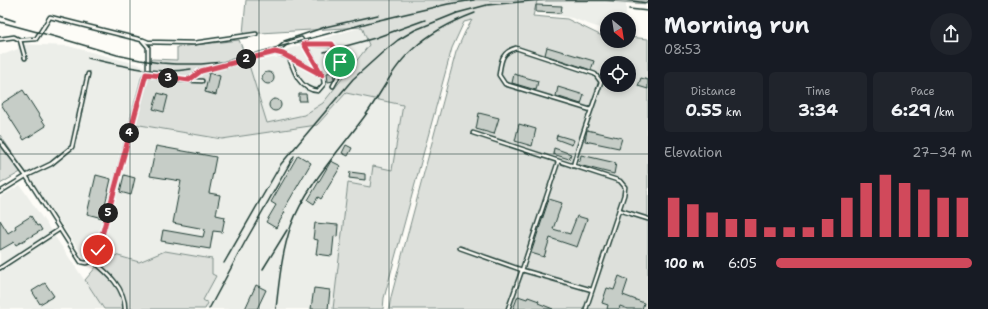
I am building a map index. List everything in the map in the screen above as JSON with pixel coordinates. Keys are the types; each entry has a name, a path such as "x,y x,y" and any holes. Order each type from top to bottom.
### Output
{"lane":[{"path":"0,39 14,37 20,40 36,39 50,17 148,42 194,43 256,34"},
{"path":"189,80 201,71 275,52 284,44 300,39 322,75 324,84 318,91 312,90 300,83 289,57"},
{"path":"20,40 25,58"},
{"path":"0,140 26,176 81,262 86,263 93,261 98,250 148,70 148,47 142,40"},
{"path":"304,44 332,44 337,52 341,74 333,86"},
{"path":"573,166 580,138 591,110 601,82 595,74 516,48 508,50 502,58 499,75 505,84 591,110"},
{"path":"275,52 289,57 322,75"},
{"path":"0,192 26,176 51,164 72,147 88,74"},
{"path":"146,74 202,81"},
{"path":"473,133 620,181 625,187 624,195 586,309"},
{"path":"508,309 558,162"},
{"path":"619,210 648,219"},
{"path":"0,268 60,229"},
{"path":"460,248 522,270 592,290"},
{"path":"93,261 107,272 122,293 126,309"}],"shaded area":[{"path":"246,0 648,0 648,4 606,1 537,1 533,16 567,19 600,35 600,48 636,48 636,38 648,39 648,309 389,309 456,52 472,20 464,22 452,48 384,298 383,309 333,309 348,183 370,187 373,166 392,170 403,105 346,93 317,125 222,139 134,124 151,59 177,60 177,47 239,40 248,62 267,123 304,115 323,103 369,45 362,27 243,34"},
{"path":"537,1 626,3 626,12 600,12 600,28 572,18 534,12"},
{"path":"362,27 370,45 323,103 304,115 267,123 248,62 280,57 288,49"},
{"path":"18,44 68,46 144,66 94,250 83,256 0,135 0,54 5,54 18,49"},
{"path":"345,93 403,105 392,171 370,187 348,183 333,309 205,309 208,303 203,300 215,276 165,251 139,262 101,251 134,124 222,139 317,125"},
{"path":"0,135 24,170 0,184"},
{"path":"20,185 104,309 0,309 0,197"},
{"path":"101,251 139,262 165,251 212,259 212,274 216,276 203,300 208,303 205,309 104,309 85,280 97,266"}],"building":[{"path":"536,5 562,6 561,13 536,12"},
{"path":"547,47 594,61 591,70 545,55"},
{"path":"266,72 270,72 274,78 270,84 266,84 262,80 262,76"},
{"path":"333,72 333,81 328,82 327,73"},
{"path":"209,73 220,76 216,95 205,92"},
{"path":"514,74 538,81 536,90 512,83"},
{"path":"641,78 648,80 648,89 638,86"},
{"path":"558,87 584,95 581,104 556,96"},
{"path":"23,90 46,126 24,140 1,104"},
{"path":"158,93 168,96 164,112 153,109"},
{"path":"299,94 306,94 307,101 299,101"},
{"path":"273,99 277,99 281,105 277,111 273,111 269,107 269,103"},
{"path":"479,113 499,118 494,134 476,129"},
{"path":"519,124 536,129 532,146 515,141"},
{"path":"587,130 622,138 619,148 585,141"},
{"path":"557,135 574,140 572,145 556,139"},
{"path":"346,145 352,148 348,156 342,153"},
{"path":"156,146 216,157 209,193 220,195 216,215 225,217 222,232 213,231 210,249 161,241 163,230 203,237 205,229 173,223 181,181 150,176"},
{"path":"554,148 571,154 569,159 553,154"},
{"path":"298,155 311,163 283,211 285,212 276,228 266,222 276,205 271,202"},
{"path":"581,155 616,163 614,174 579,165"},
{"path":"331,161 341,166 321,199 318,197 314,204 308,200"},
{"path":"350,172 365,174 365,180 349,178"},
{"path":"96,175 111,179 102,218 87,214"},
{"path":"124,175 135,178 131,195 120,192"},
{"path":"549,199 562,203 553,229 570,234 577,216 587,219 577,247 550,238 544,257 531,253"},
{"path":"31,216 37,226 39,225 42,230 16,245 14,242 0,250 0,220 8,233 16,228 15,226"},
{"path":"315,223 338,225 337,237 334,236 332,256 316,254 318,240 313,239"},
{"path":"619,276 628,280 623,295 644,303 642,309 628,309 620,306 619,309 607,309 608,305 602,303 607,288 614,290"},
{"path":"45,283 54,296 40,304 32,291"},
{"path":"256,285 266,290 257,309 245,309"},
{"path":"314,288 330,290 328,309 311,309"},
{"path":"518,296 527,299 528,297 539,301 538,303 553,309 513,309"}],"railway":[{"path":"0,22 140,60 176,64 201,64 223,62 375,21 448,4 474,0"},
{"path":"224,263 281,164 353,79 383,52 398,40 415,30 457,13 487,5 542,0"},
{"path":"566,0 624,0 648,3"},
{"path":"629,9 648,11"},
{"path":"276,309 281,267 291,226 315,181 367,113 399,64 406,56 434,33 475,13"},
{"path":"284,41 325,27 378,15"},
{"path":"0,16 15,21"},
{"path":"324,52 375,38 425,20"},
{"path":"88,58 139,69 165,71 191,69"},
{"path":"209,309 294,156"},
{"path":"263,269 287,230"}],"route":[{"path":"98,250 146,74 179,80 189,80 201,71 275,52 283,54 322,75 304,44 332,44 337,52 340,62"}]}
